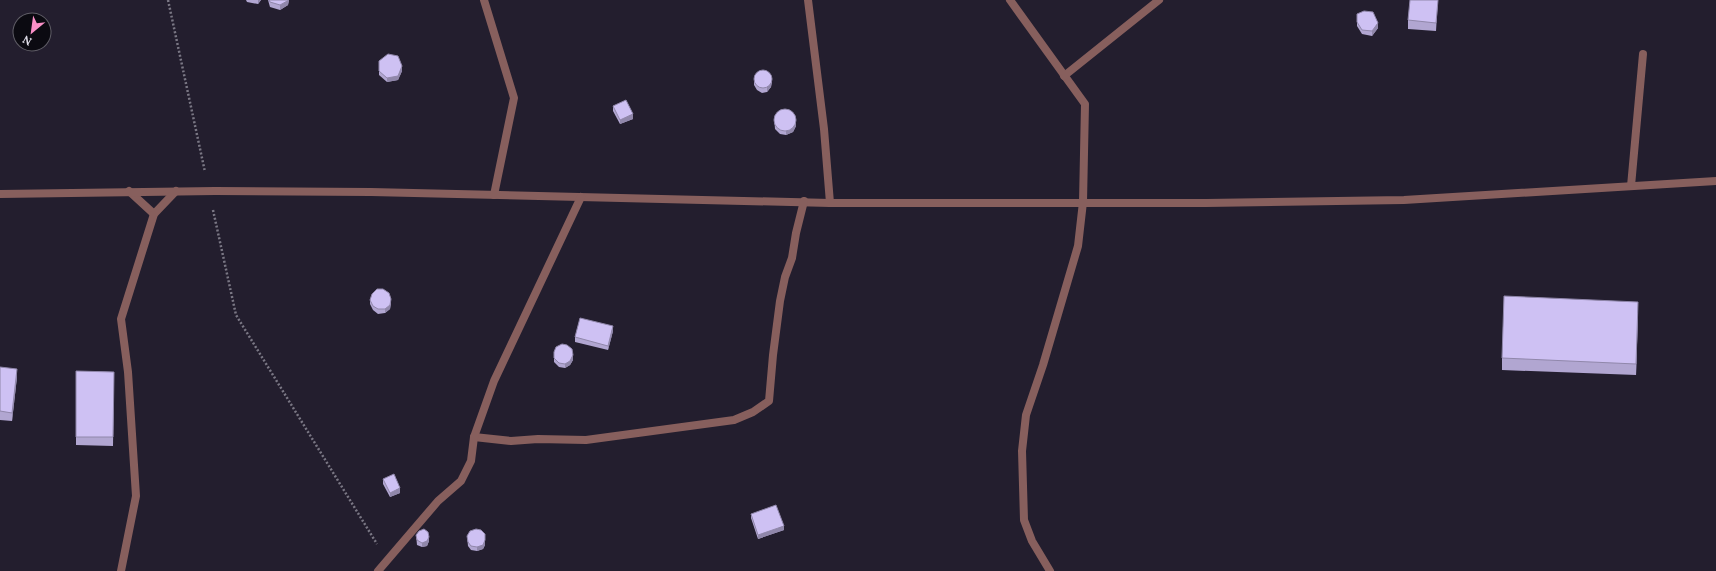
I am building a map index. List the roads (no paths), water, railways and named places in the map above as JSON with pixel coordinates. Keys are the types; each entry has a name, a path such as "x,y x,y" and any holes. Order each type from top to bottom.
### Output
{"street":[{"path":"484,0 514,98 494,195"},
{"path":"808,0 824,129 830,203"},
{"path":"1010,0 1085,104 1083,202 1078,246 1043,366 1026,415 1023,444 1024,520 1032,541 1050,571"},
{"path":"1064,76 1159,0"},
{"path":"1631,186 1643,54"},
{"path":"0,194 176,191 581,196 804,201 830,203 1206,203 1404,200 1716,181"},
{"path":"129,191 154,214"},
{"path":"121,571 136,496 128,372 122,319 154,214 176,191"},
{"path":"378,571 438,501 461,481 471,461 474,437 494,381 581,196"},
{"path":"474,437 511,441 538,439 586,440 734,420 753,412 769,401 780,301 785,277 792,258 796,233 804,201"}]}
